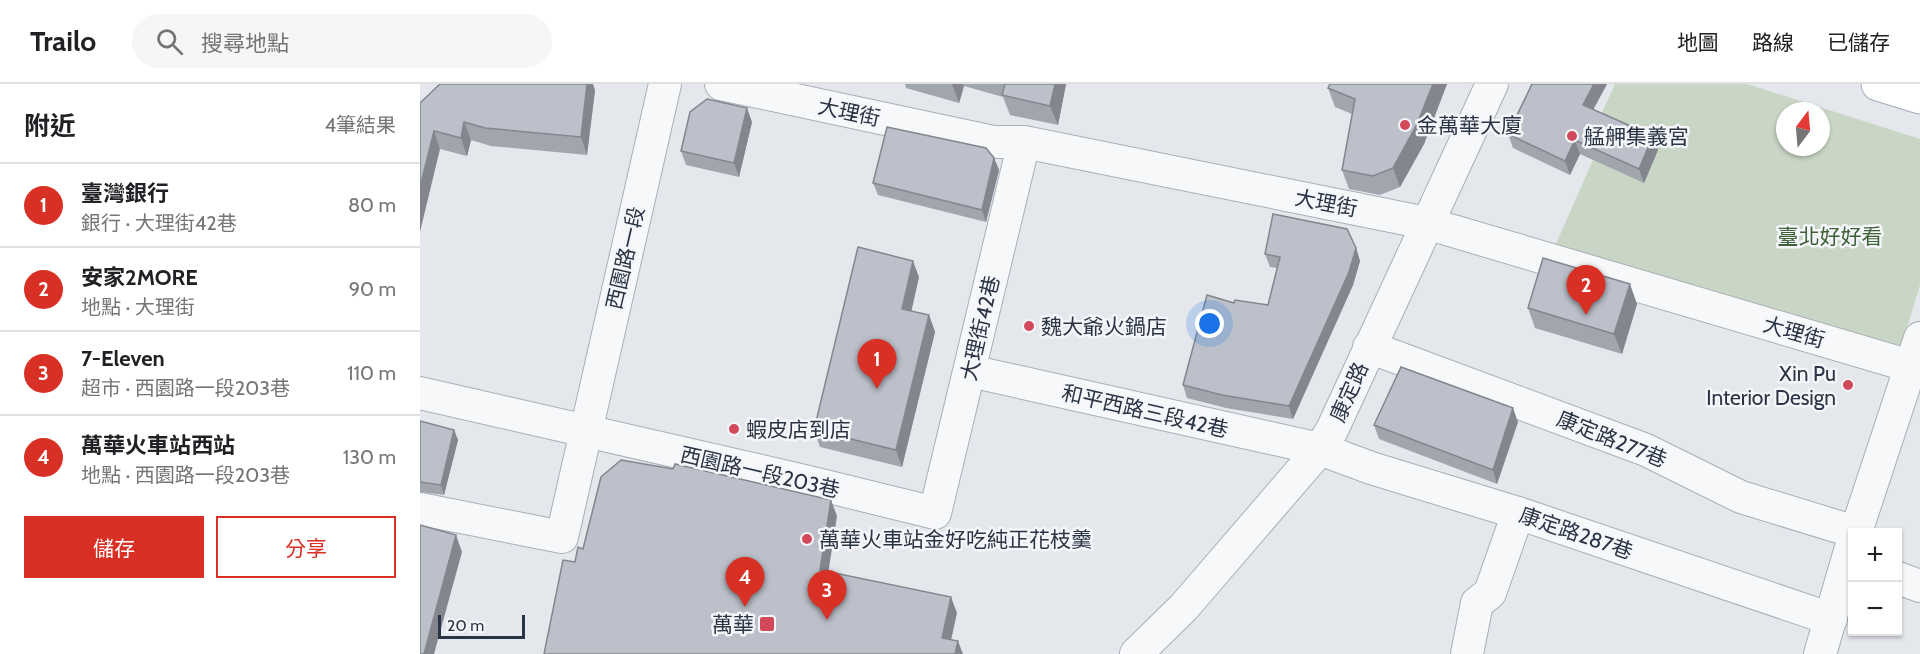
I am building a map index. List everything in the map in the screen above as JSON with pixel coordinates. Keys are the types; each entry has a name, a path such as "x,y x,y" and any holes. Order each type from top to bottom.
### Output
{"main road":[{"path":"1878,84 1920,97"}],"street":[{"name":"西園路一段","path":"420,509 562,537 665,84"},
{"name":"大理街","path":"721,84 993,142 1064,145 1426,223 1917,358"},
{"name":"康定路","path":"1136,654 1184,607 1320,449 1332,430 1492,84"},
{"name":"大理街42巷","path":"935,513 1024,142"},
{"name":"康定路277巷","path":"1369,347 1646,450 1741,497 1848,545"},
{"path":"1859,528 1917,358"},
{"name":"和平西路三段42巷","path":"970,371 1320,449"},
{"name":"西園路一段203巷","path":"420,393 935,513"},
{"name":"康定路287巷","path":"1320,449 1371,468 1518,513 1831,619"},
{"path":"1467,654 1477,603 1490,592 1518,513"},
{"path":"1820,654 1848,563"},
{"path":"1902,579 1920,586"}],"green space":[{"name":"臺北好好看","path":"1615,84 1747,84 1804,102 1776,102 1776,156 1830,156 1830,110 1920,139 1920,285 1900,350 1555,246 1593,160 1597,123"}],"building":[{"path":"440,84 587,84 581,137 485,128 464,122 461,138 434,131 420,187 420,103"},
{"path":"1005,84 1055,84 1050,106 1002,95"},
{"path":"1330,84 1433,84 1417,124 1393,168 1373,176 1342,170 1355,99 1328,88"},
{"name":"艋舺集義宮","path":"1532,84 1594,84 1583,105 1653,136 1639,169 1575,140 1565,161 1508,134"},
{"path":"707,99 747,108 734,163 681,151 690,112"},
{"path":"887,127 986,148 994,158 982,210 873,183"},
{"path":"1273,214 1347,229 1356,248 1349,272 1289,406 1222,395 1183,385 1207,295 1234,303 1235,300 1268,305 1280,257 1265,254"},
{"path":"858,247 913,261 902,309 929,315 896,450 814,430"},
{"path":"1543,258 1630,284 1614,334 1528,308"},
{"path":"1401,367 1513,408 1493,470 1374,425"},
{"path":"420,421 454,430 441,485 420,482"},
{"path":"621,460 673,469 675,464 831,500 820,570 951,597 942,638 958,641 955,654 544,654 563,560 575,562 578,547 583,549 601,477"},
{"path":"420,525 456,535 424,654 420,654"}],"place":[{"name":"金萬華大廈","path":"1405,125"},
{"name":"艋舺集義宮","path":"1572,136"},
{"name":"安家2MORE","path":"1586,315"},
{"name":"魏大爺火鍋店","path":"1029,326"},
{"name":"Xin Pu Interior Design","path":"1848,385"},
{"name":"臺灣銀行","path":"877,389"},
{"name":"蝦皮店到店","path":"734,429"},
{"name":"萬華火車站金好吃純正花枝羹","path":"807,539"},
{"name":"萬華火車站西站","path":"745,607"},
{"name":"7-Eleven","path":"827,620"},
{"name":"萬華","path":"767,624"}]}
